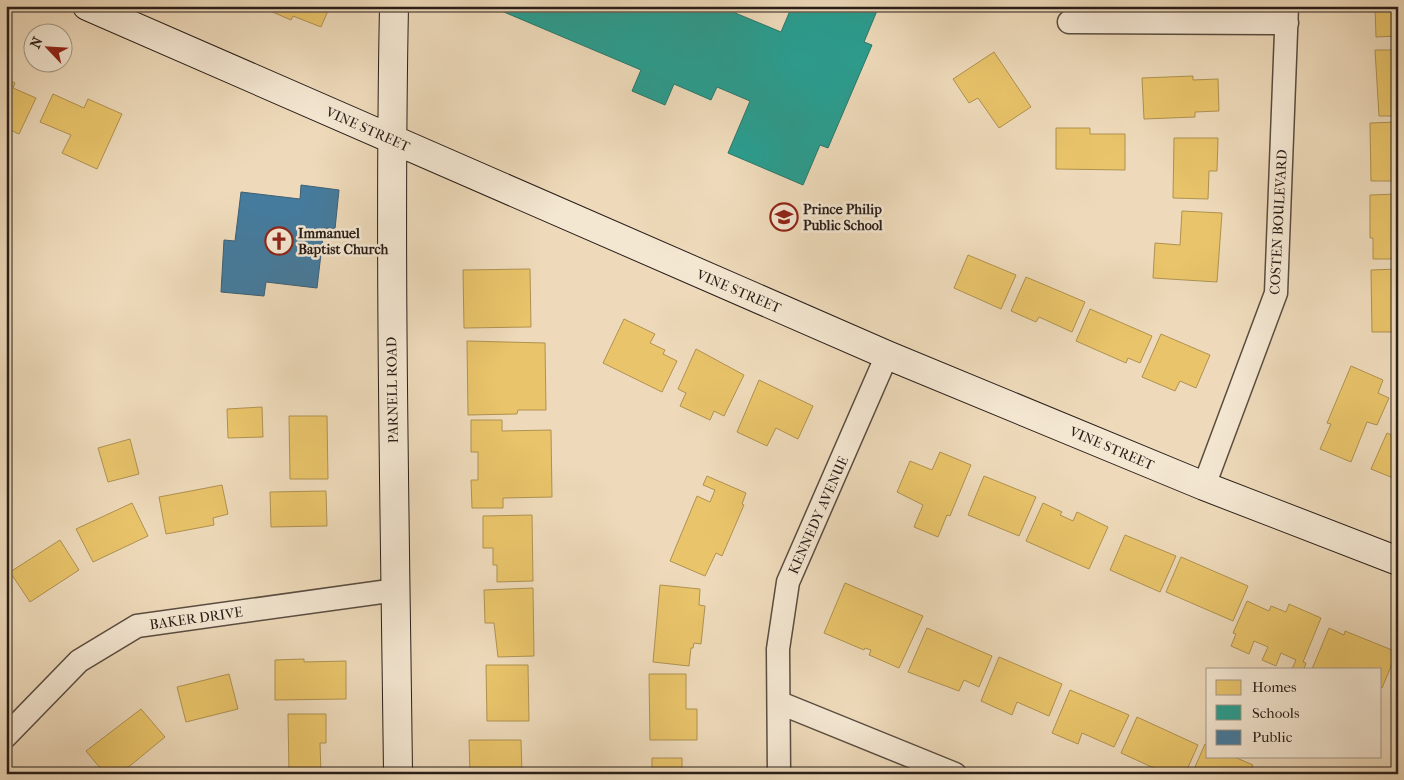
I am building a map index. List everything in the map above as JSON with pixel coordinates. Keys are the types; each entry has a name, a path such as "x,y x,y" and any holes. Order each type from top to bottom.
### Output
{"street":[{"name":"VINE STREET","path":"87,6 887,355 1204,486 1398,561"},
{"name":"PARNELL ROAD","path":"394,6 391,174 391,361 398,774"},
{"path":"1069,22 1287,15"},
{"name":"COSTEN BOULEVARD","path":"1204,486 1276,293 1287,15"},
{"name":"KENNEDY AVENUE","path":"778,774 780,703 778,649 788,582 887,355"},
{"name":"BAKER DRIVE","path":"6,736 79,661 137,626 396,590"},
{"path":"780,703 956,774"}],"building: Homes":[{"path":"330,6 321,27 293,16 291,20 261,7"},
{"path":"1375,6 1398,6 1398,36 1376,37"},
{"path":"1375,50 1398,50 1398,116 1379,116"},
{"path":"994,52 1031,107 999,128 978,98 969,103 953,79"},
{"path":"1193,76 1193,80 1218,79 1219,111 1195,112 1195,117 1144,119 1142,78"},
{"path":"6,79 15,83 13,88 36,98 19,134 6,128"},
{"path":"53,94 84,108 88,99 122,114 97,169 62,153 71,135 40,122"},
{"path":"1398,122 1398,181 1371,181 1370,123"},
{"path":"1056,128 1090,128 1090,134 1125,134 1125,170 1056,169"},
{"path":"1174,138 1218,138 1217,171 1209,171 1208,199 1173,198"},
{"path":"1398,194 1398,259 1373,259 1373,238 1370,238 1370,195"},
{"path":"1182,211 1222,213 1217,282 1153,278 1155,243 1180,245"},
{"path":"968,255 1016,275 1001,309 954,288"},
{"path":"530,269 531,327 464,328 463,270"},
{"path":"1398,269 1398,332 1372,332 1371,270"},
{"path":"1026,277 1085,302 1072,332 1039,317 1036,322 1011,311"},
{"path":"1090,309 1152,336 1140,363 1128,358 1126,363 1076,341"},
{"path":"624,319 655,334 650,343 665,350 663,354 677,361 662,392 603,363"},
{"path":"1161,334 1210,355 1196,388 1180,381 1175,391 1142,377"},
{"path":"467,341 545,343 546,410 518,410 517,414 468,415"},
{"path":"696,349 744,375 724,416 714,411 710,420 680,406 686,393 678,389"},
{"path":"1351,366 1383,380 1378,393 1389,398 1377,425 1367,422 1351,462 1320,449 1331,424 1327,423"},
{"path":"759,380 813,406 798,439 776,428 767,446 737,432"},
{"path":"262,407 263,437 228,438 227,409"},
{"path":"289,416 327,416 328,479 290,479"},
{"path":"471,420 502,420 502,431 551,430 552,497 503,498 503,508 472,508 471,480 478,480 478,452 471,452"},
{"path":"1387,433 1398,438 1398,480 1371,469"},
{"path":"130,439 139,474 108,482 98,448"},
{"path":"940,452 971,465 950,516 947,515 938,537 914,527 923,505 897,492 910,461 932,470"},
{"path":"707,476 746,493 742,504 744,505 722,556 716,553 705,576 670,561 697,496 710,502 715,490 703,485"},
{"path":"984,476 1036,497 1019,536 968,515"},
{"path":"222,485 228,514 213,518 214,525 166,534 159,497"},
{"path":"326,491 327,526 271,527 270,492"},
{"path":"132,503 148,536 93,562 76,529"},
{"path":"1043,503 1062,512 1060,515 1073,521 1077,512 1108,527 1089,569 1026,541"},
{"path":"532,515 533,581 497,582 497,565 493,565 493,548 483,548 483,516"},
{"path":"1125,535 1176,556 1160,592 1110,570"},
{"path":"60,540 79,570 30,602 10,572"},
{"path":"1181,557 1248,586 1233,621 1166,592"},
{"path":"845,583 923,616 899,668 869,655 871,650 865,648 864,650 824,633"},
{"path":"660,585 700,589 699,605 705,606 701,644 694,643 693,648 691,648 689,666 653,662"},
{"path":"533,588 534,656 498,657 494,623 485,623 484,590"},
{"path":"1247,601 1269,611 1271,606 1286,612 1289,604 1321,618 1303,662 1306,663 1304,668 1292,668 1296,660 1281,653 1276,666 1262,660 1268,647 1254,641 1249,654 1231,646 1236,634 1233,633"},
{"path":"6,623 12,629 6,634"},
{"path":"927,628 992,656 979,687 964,680 959,691 908,672"},
{"path":"1329,628 1344,635 1345,631 1397,652 1382,688 1382,668 1312,668"},
{"path":"999,657 1062,684 1049,716 1017,702 1012,715 981,701"},
{"path":"304,659 304,662 346,661 346,699 275,700 275,660"},
{"path":"486,665 528,665 529,721 487,721"},
{"path":"229,674 238,709 186,722 177,687"},
{"path":"649,674 686,674 686,709 697,709 697,740 650,740"},
{"path":"1070,690 1129,715 1114,747 1082,733 1078,744 1052,733"},
{"path":"141,709 165,737 120,774 105,774 86,751"},
{"path":"288,714 326,714 326,743 320,743 321,774 289,774"},
{"path":"1137,717 1198,745 1185,774 1154,774 1156,769 1121,753"},
{"path":"469,740 521,740 522,774 470,772"},
{"path":"1205,744 1206,758 1237,758 1253,765 1249,774 1192,774"},
{"path":"652,758 682,758 682,774 652,774"}],"building: Schools":[{"path":"729,6 728,10 781,32 792,6 879,6 864,42 872,45 828,148 820,145 803,185 728,153 750,101 717,87 711,100 674,84 665,105 632,91 641,70 492,7"}],"building: Public":[{"name":"Immanuel Baptist Church","path":"301,185 339,190 335,229 324,228 317,288 266,282 264,296 221,292 224,240 235,241 241,192 300,199"}],"place":[{"name":"Prince Philip Public School","path":"784,217"},
{"name":"Immanuel Baptist Church","path":"279,241"}]}
